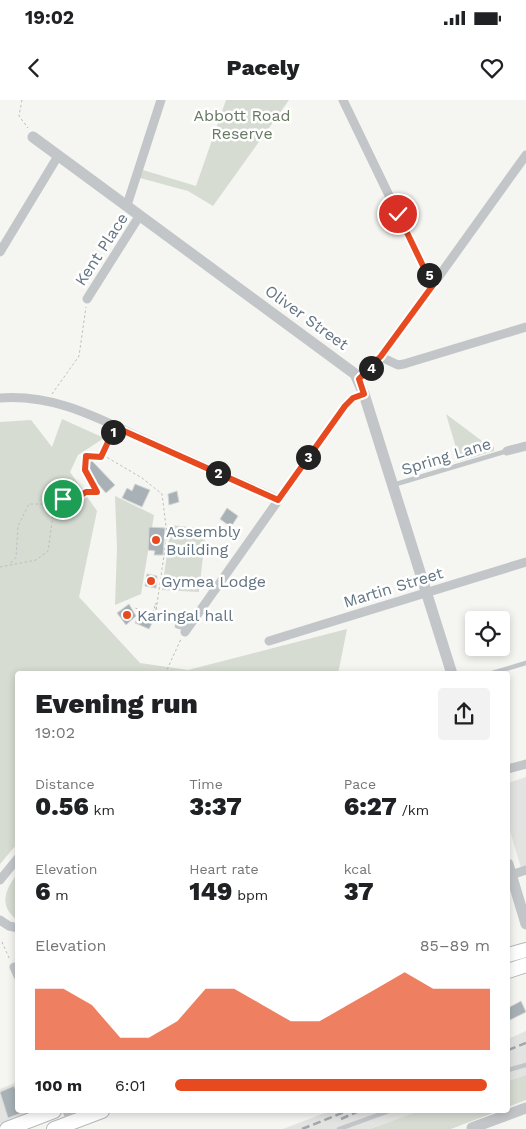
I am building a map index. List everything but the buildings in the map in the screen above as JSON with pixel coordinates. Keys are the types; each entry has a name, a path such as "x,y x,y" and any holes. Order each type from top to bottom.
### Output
{"highway":[{"path":"510,954 526,950"},
{"path":"510,970 526,965"},
{"path":"7,1129 49,1113"},
{"path":"54,1129 70,1117 91,1113"}],"street":[{"path":"127,205 161,100"},
{"path":"343,100 425,270 436,281"},
{"name":"Oliver Street","path":"33,137 344,364 359,379 451,671"},
{"path":"359,379 381,356 526,155"},
{"path":"0,252 58,156"},
{"name":"Kent Place","path":"87,299 140,215"},
{"path":"381,356 398,365 404,364 526,328"},
{"path":"183,629 345,406 353,398 364,394"},
{"path":"0,398 16,397 48,401 86,411 115,427 278,500"},
{"path":"507,451 526,446"},
{"name":"Martin Street","path":"269,641 526,562"},
{"path":"510,768 526,764"},
{"path":"0,880 15,862"},
{"path":"510,869 526,870"},
{"path":"510,872 526,924"},
{"path":"0,920 15,927"},
{"path":"471,1129 526,1108"}],"lane":[{"name":"Spring Lane","path":"392,486 507,451"},
{"path":"499,671 526,663"},
{"path":"510,1069 526,1065"},
{"path":"339,1129 383,1113"}],"path":[{"path":"22,100 19,116 33,137"},
{"path":"48,401 79,356 87,299"},
{"path":"0,567 36,560 48,551 54,508 63,499 71,501 86,492 97,492 85,470 86,456 101,457 115,427"},
{"path":"102,455 142,478 162,494 168,534 156,611"},
{"path":"11,564 16,557 18,526 29,504 41,504 54,508"},
{"path":"135,608 156,618 159,612 156,611 156,603 152,615"},
{"path":"166,671 183,629"},
{"path":"2,942 15,970"}],"shaded area":[{"path":"526,777 526,867 521,868 510,831 510,782"},
{"path":"526,1031 526,1075 510,1080 510,1038"},
{"path":"15,1083 15,1113 29,1113 0,1124 0,1089"},
{"path":"325,1113 414,1113 370,1129 283,1129"}],"green space":[{"name":"Abbott Road Reserve","path":"226,100 289,100 213,206 188,191 140,178 143,170 196,186"},
{"path":"446,414 486,444 494,447 494,451 460,461"},
{"path":"62,419 104,438 78,455 70,472 97,511 79,597 140,663 188,670 347,629 339,671 15,671 15,846 0,864 0,422 31,420 52,447"},
{"path":"115,496 154,515 141,594 115,605 117,548"},
{"path":"171,525 206,529 199,592 162,590"},
{"path":"15,877 15,918 8,910 5,899"},
{"path":"526,1075 526,1100 510,1106 510,1080"},
{"path":"414,1113 493,1113 451,1129 370,1129"}],"railway":[{"path":"510,1049 526,1043"},
{"path":"302,1129 342,1113"},
{"path":"341,1119 354,1113"}],"place":[{"name":"Assembly Building","path":"156,540"},
{"name":"Gymea Lodge","path":"151,581"},
{"name":"Karingal hall","path":"127,615"}],"route":[{"path":"63,499 71,501 86,492 97,492 85,470 86,456 101,457 115,427 278,500 345,406 353,398 364,394 359,379 381,356 436,281 425,270 398,214"}]}
